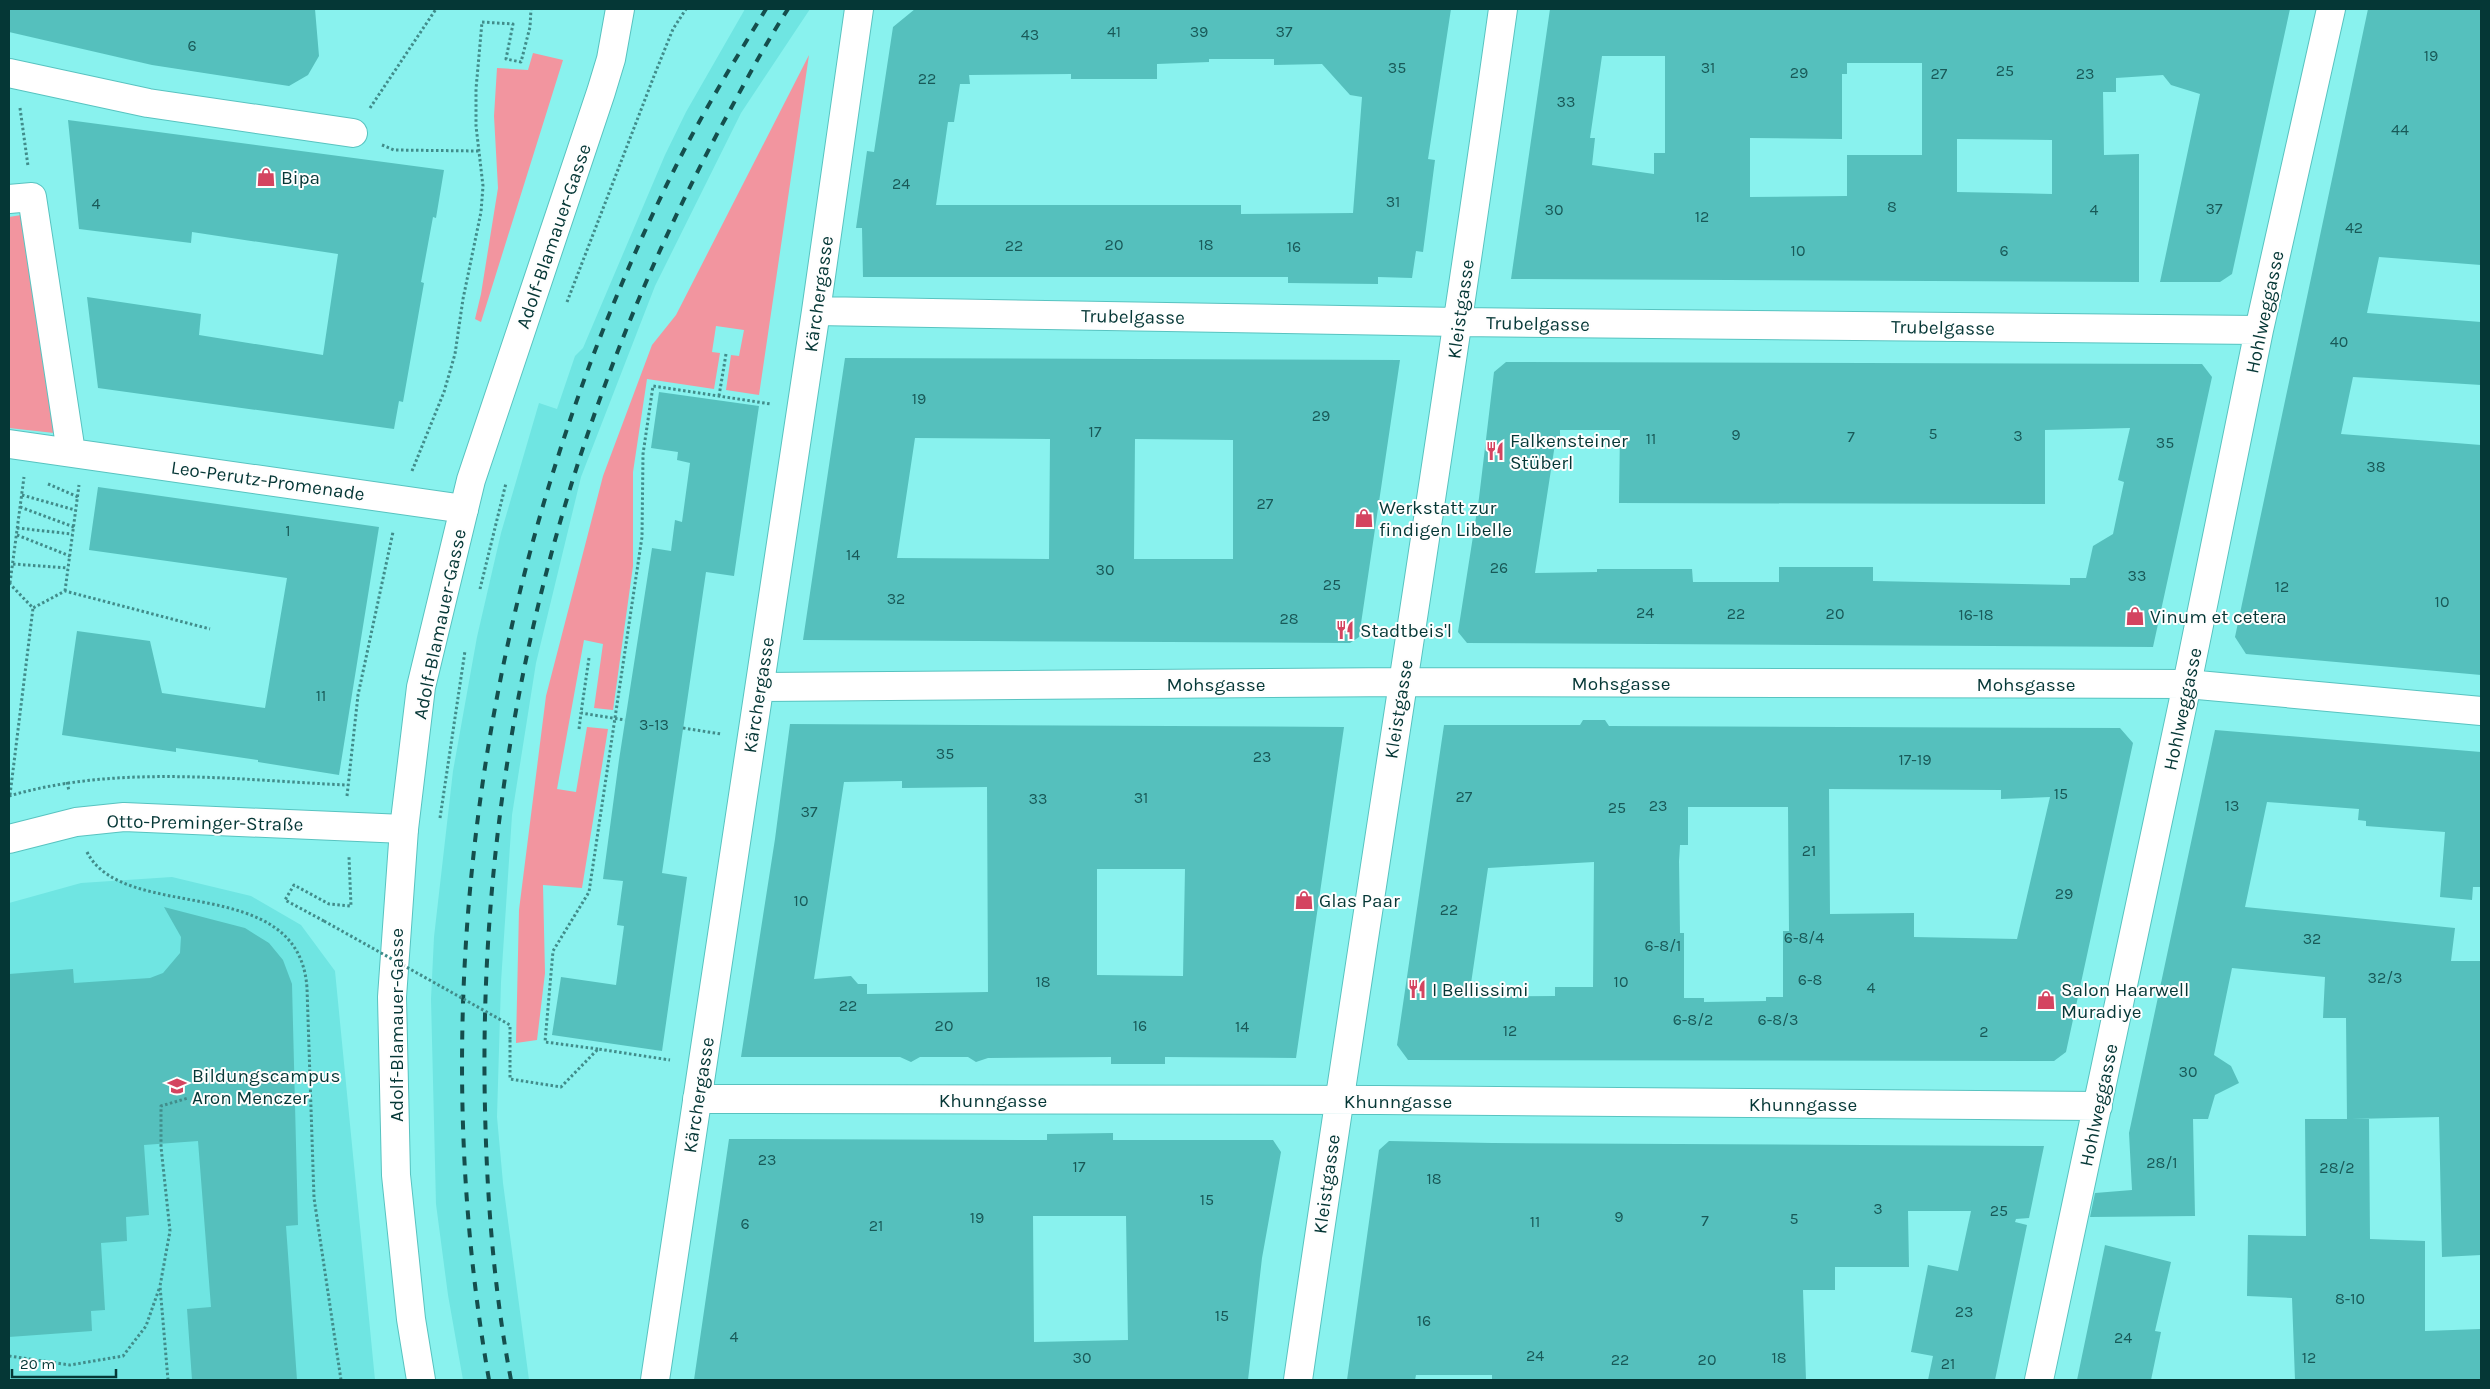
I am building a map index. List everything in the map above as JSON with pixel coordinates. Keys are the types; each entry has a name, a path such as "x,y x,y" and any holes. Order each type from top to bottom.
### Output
{"street":[{"name":"Adolf-Blamauer-Gasse","path":"421,1380 411,1319 396,1175 392,997 404,829 420,687 471,480 601,92 611,59 620,9"},
{"name":"Kärchergasse","path":"655,1380 802,408 859,9"},
{"name":"Kleistgasse","path":"1298,1380 1338,1100 1459,322 1503,9"},
{"name":"Hohlweggasse","path":"2039,1380 2187,684 2259,330 2331,9"},
{"path":"9,72 148,103 353,133"},
{"path":"9,199 32,197 71,452"},
{"name":"Trubelgasse","path":"816,311 1459,322 2259,330"},
{"name":"Leo-Perutz-Promenade","path":"9,444 464,509"},
{"name":"Mohsgasse","path":"760,687 1402,682 2187,684 2481,711"},
{"name":"Otto-Preminger-Straße","path":"9,839 76,822 124,817 404,829"},
{"name":"Khunngasse","path":"698,1099 1338,1100 2098,1106"}],"path":[{"path":"353,133 436,9"},
{"path":"476,89 482,22 513,24 506,58 522,62 530,27 531,9"},
{"path":"566,305 654,76 674,29 686,9"},
{"path":"20,104 29,172"},
{"path":"394,150 479,151"},
{"path":"719,396 726,354"},
{"path":"703,1065 545,1042 553,951 589,892 642,537 643,454 653,386 802,408"},
{"path":"480,592 507,478"},
{"path":"24,479 9,583 33,608"},
{"path":"43,481 78,495 65,591"},
{"path":"22,495 76,510"},
{"path":"20,506 74,527"},
{"path":"17,528 72,534"},
{"path":"17,535 70,556"},
{"path":"12,564 68,568"},
{"path":"33,608 65,591 210,629"},
{"path":"33,608 10,796 67,782 109,778 163,777 347,785"},
{"path":"439,822 465,650"},
{"path":"579,729 589,658"},
{"path":"580,713 625,720"},
{"path":"683,728 752,740"},
{"path":"93,864 117,882 254,916 277,930 294,947 301,958 307,982 311,1164 316,1215 341,1380"},
{"path":"351,906 330,904 294,885 285,900 510,1025 510,1079 561,1088 598,1050"},
{"path":"421,986 423,967"},
{"path":"9,1356 70,1365 123,1356 146,1326 160,1286 170,1231 162,1147 161,1106 188,1098"},
{"path":"160,1286 168,1380"}],"shaded area":[{"path":"745,9 810,9 741,113 655,286 581,477 536,663 512,815 501,982 497,1117 503,1183 529,1380 463,1380 448,1295 436,1204 431,999 434,937 453,771 477,637 501,533 539,403 557,409 575,356 583,348 665,155 686,112"},
{"path":"533,53 563,60 481,322 475,319 481,294 498,188 494,116 497,68 528,70"},
{"path":"809,55 759,395 726,390 731,355 739,356 744,330 716,326 712,352 720,353 714,389 647,379 633,472 633,566 613,710 594,708 603,644 584,640 557,789 576,792 587,727 608,729 582,888 543,885 545,973 537,1040 516,1043 519,910 546,696 603,476 652,345 676,315"},
{"path":"21,215 54,433 9,428 9,217"},
{"name":"Bildungscampus Aron Menczer","path":"172,877 251,896 301,925 335,971 375,1380 9,1380 9,903 81,883"}],"building":[{"path":"9,9 315,9 319,56 308,75 289,86 152,65 9,32"},
{"path":"915,9 1451,9 1428,159 1435,160 1423,252 1416,251 1412,278 1378,277 1378,284 1288,283 1288,277 863,277 862,228 856,228 867,151 874,152 893,27","holes":["1209,59 1274,59 1274,65 1322,64 1350,95 1362,97 1353,213 1241,214 1241,205 936,205 948,122 954,122 960,84 970,84 969,75 1071,74 1071,79 1157,79 1157,64 1209,62"]},
{"path":"1550,9 2290,9 2232,274 2220,282 2160,282 2200,94 2171,85 2163,75 2116,78 2116,92 2103,92 2104,155 2139,154 2139,282 1511,279","holes":["1602,56 1665,56 1665,153 1654,153 1654,174 1592,165 1595,138 1590,138","1847,63 1922,63 1922,155 1847,155 1847,196 1750,197 1750,138 1842,139 1842,74 1847,74","1957,139 2052,140 2052,194 1957,192"]},
{"path":"2368,9 2481,9 2481,265 2379,257 2367,313 2481,322 2481,385 2353,377 2341,434 2481,445 2481,675 2246,654 2235,637"},
{"path":"68,120 444,170 436,218 433,217 421,282 424,283 403,402 399,401 394,429 98,388 87,297 201,314 199,335 323,355 338,254 192,232 191,243 79,229"},
{"path":"845,358 1400,360 1359,637 1350,643 803,640","holes":["915,438 1050,439 1049,559 897,558","1135,439 1233,440 1233,559 1134,559"]},
{"path":"1506,362 2202,364 2212,377 2153,647 1467,643 1458,632 1479,498 1494,372","holes":["2130,428 2118,480 2124,482 2113,534 2093,546 2086,578 2070,578 2070,585 1873,581 1873,567 1779,567 1779,582 1693,582 1692,569 1597,569 1597,572 1535,573 1555,444 1560,444 1560,430 1620,430 1619,503 2045,504 2045,430"]},
{"path":"659,392 759,406 734,576 706,572 662,873 687,877 662,1051 552,1035 561,977 616,985 624,926 617,925 623,881 603,879 619,760 652,548 671,551 675,520 682,522 690,463 677,460 678,452 651,448"},
{"path":"98,487 379,527 339,775 258,762 258,760 176,748 176,752 62,735 77,631 150,641 162,693 265,708 287,578 89,550"},
{"path":"1583,720 1605,720 1609,726 2120,728 2133,743 2066,1052 2054,1061 1408,1060 1397,1045 1444,725 1580,725","holes":["1829,789 2001,790 2001,799 2050,797 2017,939 1914,937 1914,913 1830,914","1688,807 1788,807 1789,931 1783,931 1783,997 1766,997 1766,1001 1704,1002 1704,998 1684,998 1684,933 1680,933 1679,861 1680,845 1688,845","1594,862 1593,987 1555,987 1555,996 1469,997 1488,868"]},
{"path":"790,724 1344,727 1296,1058 1165,1057 1165,1064 1111,1064 1111,1057 988,1058 976,1062 968,1057 920,1057 911,1062 900,1057 741,1057 775,839","holes":["902,781 902,788 987,787 988,992 867,994 867,984 858,984 851,976 814,979 844,782","1097,869 1185,869 1183,976 1097,975"]},
{"path":"2215,730 2481,752 2481,887 2473,887 2472,900 2440,897 2445,832 2366,826 2366,821 2358,820 2359,809 2267,802 2245,907 2455,928 2451,961 2481,961 2481,1255 2442,1257 2439,1117 2352,1119 2369,1119 2370,1239 2425,1241 2425,1331 2481,1329 2481,1380 2295,1380 2292,1298 2247,1296 2248,1235 2306,1236 2305,1119 2347,1119 2346,1018 2323,1018 2325,977 2232,968 2214,1055 2231,1066 2239,1083 2215,1095 2208,1119 2193,1119 2195,1216 2090,1217 2095,1193 2132,1190 2129,1133"},
{"path":"164,907 245,928 269,943 283,960 292,984 298,1225 286,1226 297,1380 192,1380 187,1309 211,1307 198,1141 144,1145 149,1215 126,1217 127,1241 101,1243 105,1310 91,1311 92,1331 9,1337 9,974 73,969 74,983 150,978 163,973 180,953 181,937"},
{"path":"1113,1133 1113,1140 1273,1140 1281,1152 1262,1258 1248,1380 694,1380 729,1139 1047,1140 1047,1134","holes":["1033,1216 1126,1216 1128,1340 1034,1342"]},
{"path":"1389,1141 2044,1146 2029,1218 2016,1219 2015,1222 2027,1225 1995,1380 1928,1380 1933,1356 1911,1352 1928,1265 1958,1271 1971,1211 1908,1211 1909,1267 1835,1267 1835,1290 1803,1290 1806,1380 1492,1380 1492,1375 1416,1375 1415,1380 1347,1380 1379,1150"},
{"path":"2105,1245 2171,1262 2155,1331 2161,1332 2151,1380 2077,1380"}],"railway":[{"path":"489,1380 469,1225 462,1068 468,911 487,754 518,600 561,448 615,300 680,158 732,64 766,9"},
{"path":"511,1380 500,1313 492,1245 485,1109 486,981 495,854 513,729 538,606 571,485 612,366 661,249 717,134 760,55 788,9"}],"place":[{"name":"Bipa","path":"266,177"},
{"name":"Falkensteiner Stüberl","path":"1495,451"},
{"name":"Werkstatt zur findigen Libelle","path":"1364,518"},
{"name":"Vinum et cetera","path":"2135,616"},
{"name":"Stadtbeis'l","path":"1345,630"},
{"name":"Glas Paar","path":"1304,900"},
{"name":"I Bellissimi","path":"1417,989"},
{"name":"Salon Haarwell Muradiye","path":"2046,1000"},
{"name":"Bildungscampus Aron Menczer","path":"177,1086"}]}
